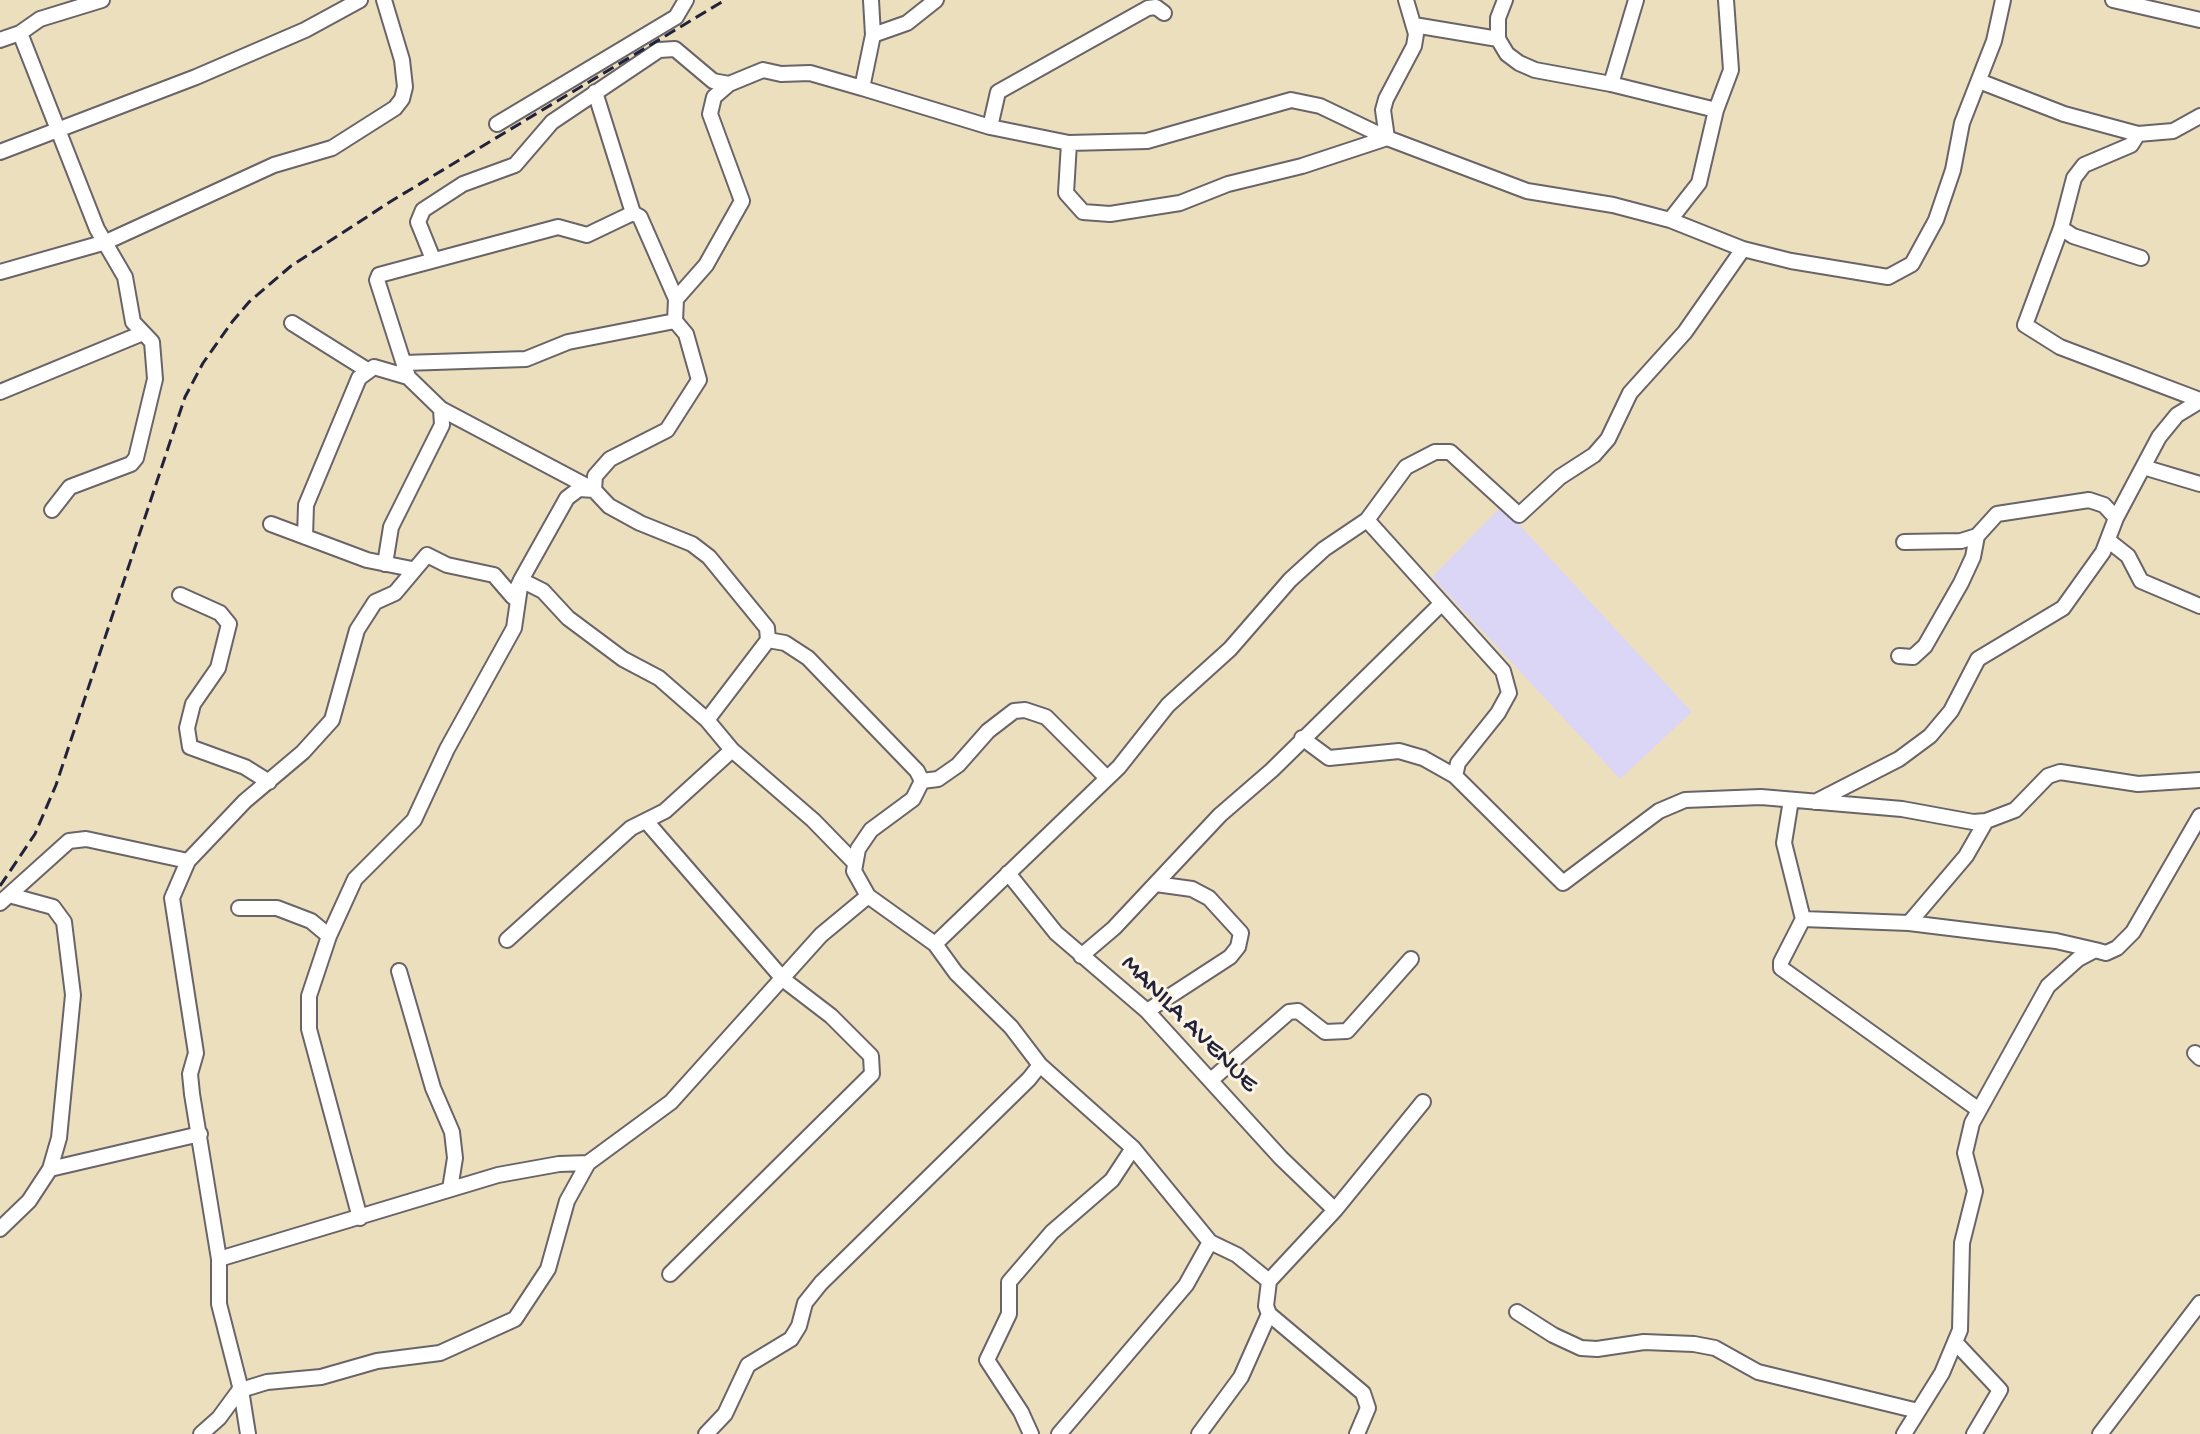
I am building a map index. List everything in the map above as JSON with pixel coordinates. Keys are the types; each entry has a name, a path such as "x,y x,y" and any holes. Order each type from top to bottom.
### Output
{"street":[{"path":"0,40 20,33 40,19 102,0"},
{"path":"0,152 44,134 61,131 291,36 360,0"},
{"path":"0,272 106,242 274,165 332,148 395,108 402,99 404,73 384,0"},
{"path":"497,124 676,17 686,0"},
{"path":"862,88 873,35 871,0"},
{"path":"873,35 907,23 936,0"},
{"path":"1387,138 1383,110 1414,46 1414,25 1406,0"},
{"path":"1505,0 1498,18 1498,39 1507,54 1535,70 1611,84 1716,110"},
{"path":"1611,84 1636,0"},
{"path":"1670,220 1699,183 1716,110 1731,70 1731,43 1724,19 1726,0"},
{"path":"676,299 706,265 742,201 710,114 714,97 729,84 763,70 781,74 810,73 990,127 1069,143 1147,141 1291,100 1320,106 1387,138 1527,191 1613,205 1670,220 1743,249 1858,274 1888,277 1900,272 1923,250 1936,220 1953,170 1962,123 1994,41 2003,0"},
{"path":"2113,0 2200,20"},
{"path":"990,127 998,92 1148,8 1156,7 1164,13"},
{"path":"1414,25 1498,39"},
{"path":"20,33 42,92 61,131 67,156 125,277 133,322 152,342 155,379 141,451 131,464 70,487 52,510"},
{"path":"433,259 418,222 423,210 463,184 515,165 552,122 659,50 675,49 713,81 729,84"},
{"path":"1979,81 2064,114 2138,134 2173,131 2200,116"},
{"path":"594,490 595,476 610,459 667,430 699,380 686,334 675,321 676,299 640,217 633,213 595,92"},
{"path":"2138,134 2131,145 2095,159 2078,171 2061,228 2025,325 2060,347 2200,400"},
{"path":"1069,143 1066,193 1083,212 1110,214 1180,203 1228,184 1302,166 1387,138"},
{"path":"633,213 587,235 558,227 482,250 386,271 377,280 406,370 441,409 594,490 609,506 640,523 692,544 709,557 760,615 768,640"},
{"path":"2061,228 2073,236 2141,258"},
{"path":"935,944 1107,778 1168,705 1230,649 1290,580 1324,549 1367,520 1406,467 1435,452 1450,452 1519,515 1530,501 1545,494 1560,477 1594,455 1608,439 1630,393 1685,332 1743,249"},
{"path":"305,537 306,505 359,378 367,370 374,367 406,370 526,359 560,344 675,321"},
{"path":"292,323 367,370"},
{"path":"0,392 143,333"},
{"path":"1815,802 1899,759 1930,736 1951,711 1978,659 2063,608 2109,541 2116,518 2159,437 2177,415 2200,400"},
{"path":"385,564 391,527 442,425 441,409"},
{"path":"2143,467 2200,484"},
{"path":"248,1434 241,1389 221,1316 219,1259 190,1074 196,1053 172,898 188,861 245,801 269,782 332,720 342,695 347,660 365,614 375,602 395,593 412,569 427,555 447,565 488,572 513,597 567,498 579,489 594,490"},
{"path":"1904,542 1961,541 1977,536 1997,514 2058,503 2096,501 2116,518"},
{"path":"1367,520 1503,671 1509,693 1498,713 1458,763 1455,776"},
{"path":"271,524 385,564 412,569"},
{"path":"1899,656 1913,657 1925,646 1961,583 1973,557 1977,536"},
{"path":"2109,541 2128,556 2141,581 2200,606"},
{"path":"521,580 543,591 568,618 623,659 659,678 707,720 732,750 813,820 854,862"},
{"path":"360,1218 309,1029 309,996 329,936 355,879 414,820 447,749 514,628 521,580"},
{"path":"180,595 220,613 229,624 218,668 193,704 187,728 190,747 245,767 269,782"},
{"path":"1081,956 1114,928 1220,815 1442,603"},
{"path":"707,720 768,640"},
{"path":"768,640 785,643 808,658 910,763 922,781"},
{"path":"1107,778 1046,717 1025,710 1014,711 988,731 958,765 938,779 922,781 904,807 871,830 854,862 854,871 868,896 935,944 956,973 1011,1027 1040,1065 1133,1148 1210,1242 1237,1255 1269,1281"},
{"path":"1302,738 1329,758 1399,751 1423,758 1455,776 1563,883 1671,805 1685,800 1791,800 1986,821 2015,810 2048,776 2060,772 2138,784 2200,780"},
{"path":"507,940 613,843 665,811 732,750"},
{"path":"1791,800 1784,843 1803,919 1781,962 1784,973 1979,1110"},
{"path":"1803,919 1909,923 2056,941 2106,953 2117,948 2145,917 2200,816"},
{"path":"646,821 784,980 831,1016 871,1056 872,1074 670,1274"},
{"path":"1909,923 1966,856 1986,821"},
{"path":"5,899 69,841 86,839 188,861"},
{"name":"MANILA AVENUE","path":"1008,873 1056,933 1147,1011 1177,1048 1335,1210"},
{"path":"1147,1011 1230,957 1238,947 1241,933 1209,898 1192,889 1156,884"},
{"path":"201,1434 219,1418 241,1389 267,1382 321,1377 377,1361 440,1353 515,1319 548,1269 573,1185 588,1163 671,1102 784,980 821,935 868,896"},
{"path":"0,1229 29,1201 50,1169 59,1138 73,995 64,922 53,907 5,899"},
{"path":"239,908 277,908 311,921 329,936"},
{"path":"1904,1434 1942,1373 1963,1316 1962,1243 1975,1191 1965,1153 1967,1137 2048,986 2061,970 2095,950"},
{"path":"1211,1080 1289,1012 1298,1011 1325,1032 1347,1031 1411,959"},
{"path":"399,971 433,1088 452,1132 455,1158 450,1189"},
{"path":"706,1434 725,1414 748,1365 791,1339 799,1326 805,1303 821,1283 1040,1065"},
{"path":"1357,1434 1368,1408 1363,1393 1269,1314 1266,1306 1269,1281 1335,1210 1423,1102"},
{"path":"50,1169 200,1134"},
{"path":"1031,1434 1021,1412 987,1360 1009,1314 1009,1282 1052,1232 1112,1180 1133,1148"},
{"path":"219,1259 450,1189 544,1167 588,1163"},
{"path":"1059,1434 1186,1285 1210,1242"},
{"path":"2100,1434 2200,1303"},
{"path":"1517,1312 1581,1348 1597,1349 1644,1342 1694,1344 1715,1348 1758,1372 1918,1411"},
{"path":"1199,1434 1241,1377 1269,1314"},
{"path":"1955,1342 2000,1390 1974,1434"}],"shaded area":[{"path":"1502,506 1692,712 1620,779 1432,577"}],"railway":[{"path":"0,886 35,834 56,785 185,397 203,363 232,322 249,302 291,266 393,200 725,0"}]}
